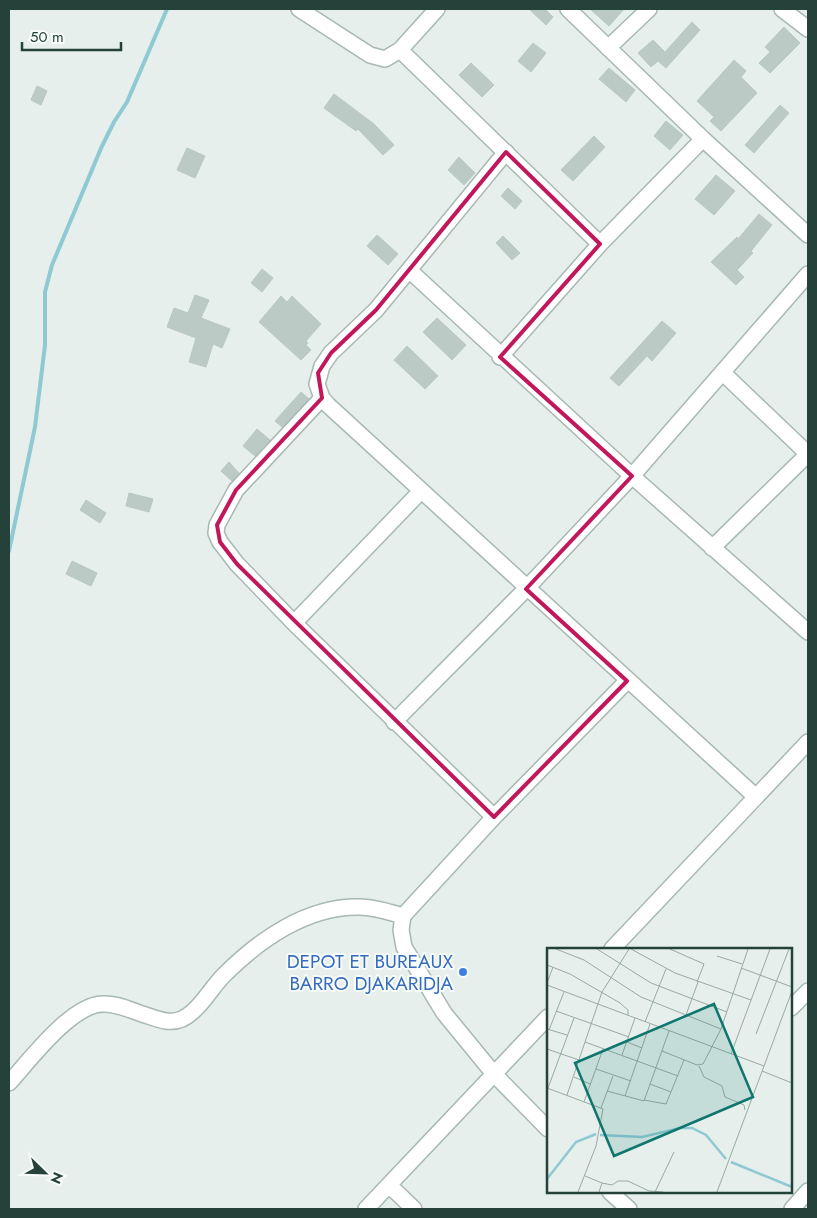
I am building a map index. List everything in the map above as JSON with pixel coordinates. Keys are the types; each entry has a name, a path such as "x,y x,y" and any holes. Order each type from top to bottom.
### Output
{"street":[{"path":"300,9 376,58 390,58 400,50 437,9"},
{"path":"568,9 704,139 808,234"},
{"path":"608,48 649,9"},
{"path":"782,9 808,30"},
{"path":"400,50 600,244"},
{"path":"500,357 600,244 704,139"},
{"path":"506,152 376,310 331,353 322,366 317,384 322,398 526,590 756,797"},
{"path":"409,270 500,357 808,632"},
{"path":"394,722 526,590 632,476 808,274"},
{"path":"712,548 808,454 723,372"},
{"path":"322,398 236,490 217,525 216,533 225,551 294,623 494,817"},
{"path":"294,623 421,491"},
{"path":"547,1128 494,1074 444,1013 404,947 401,930 403,916 494,817 627,681"},
{"path":"613,948 808,742"},
{"path":"9,1083 66,1023 92,1006 102,1004 116,1006 160,1021 175,1021 192,1012 224,975 250,950 303,918 343,908 359,907 403,916"},
{"path":"792,1007 808,991"},
{"path":"366,1209 547,1018"},
{"path":"389,1185 414,1209"},
{"path":"792,1209 808,1191"},
{"path":"611,1193 629,1209"}],"highlighted area":[{"path":"506,152 600,244 500,357 632,476 526,589 627,681 494,817 237,564 220,542 217,525 236,490 322,398 318,373 331,353 376,310"}],"building":[{"path":"529,9 545,9 553,17 546,25"},
{"path":"590,9 624,9 609,26"},
{"path":"692,22 700,30 666,68 658,61 651,67 638,53 653,40 665,52"},
{"path":"784,27 800,43 770,73 759,63 770,52 765,47"},
{"path":"533,43 546,53 531,72 518,61"},
{"path":"734,60 746,71 741,77 757,93 721,131 710,121 714,117 697,101"},
{"path":"471,63 494,85 482,97 459,75"},
{"path":"609,68 635,90 626,102 599,79"},
{"path":"37,86 47,91 41,105 31,100"},
{"path":"334,94 374,124 394,145 383,155 358,129 356,131 324,108"},
{"path":"780,105 789,113 754,153 745,145"},
{"path":"666,121 683,135 670,150 654,136"},
{"path":"594,136 605,147 573,181 561,170"},
{"path":"187,148 205,156 195,178 177,170"},
{"path":"459,157 475,173 464,185 448,170"},
{"path":"716,175 735,191 714,215 695,199"},
{"path":"508,188 522,201 515,209 501,196"},
{"path":"759,214 772,225 751,251 753,253 737,270 744,277 736,285 711,262 737,237 738,239"},
{"path":"377,235 398,254 388,265 367,246"},
{"path":"503,236 520,253 512,260 496,243"},
{"path":"262,269 273,278 262,292 251,283"},
{"path":"195,295 209,300 201,318 230,329 222,348 213,344 206,367 189,362 196,338 167,327 174,308 188,313"},
{"path":"281,296 287,302 292,296 321,324 306,341 308,343 306,345 311,350 301,360 259,322"},
{"path":"437,318 466,345 452,360 423,332"},
{"path":"662,321 676,333 652,361 647,356 619,386 610,378"},
{"path":"407,346 438,376 425,389 394,360"},
{"path":"301,392 309,399 282,427 275,421"},
{"path":"257,429 270,440 255,456 243,446"},
{"path":"229,462 239,473 232,481 221,471"},
{"path":"129,493 153,499 149,512 126,506"},
{"path":"86,500 106,513 100,523 80,510"},
{"path":"72,561 97,573 91,586 66,574"}],"waterway":[{"path":"9,551 35,427 45,345 45,292 52,265 102,146 127,102 167,9"}],"place":[{"name":"DEPOT ET BUREAUX BARRO DJAKARIDJA","path":"463,972"}]}
